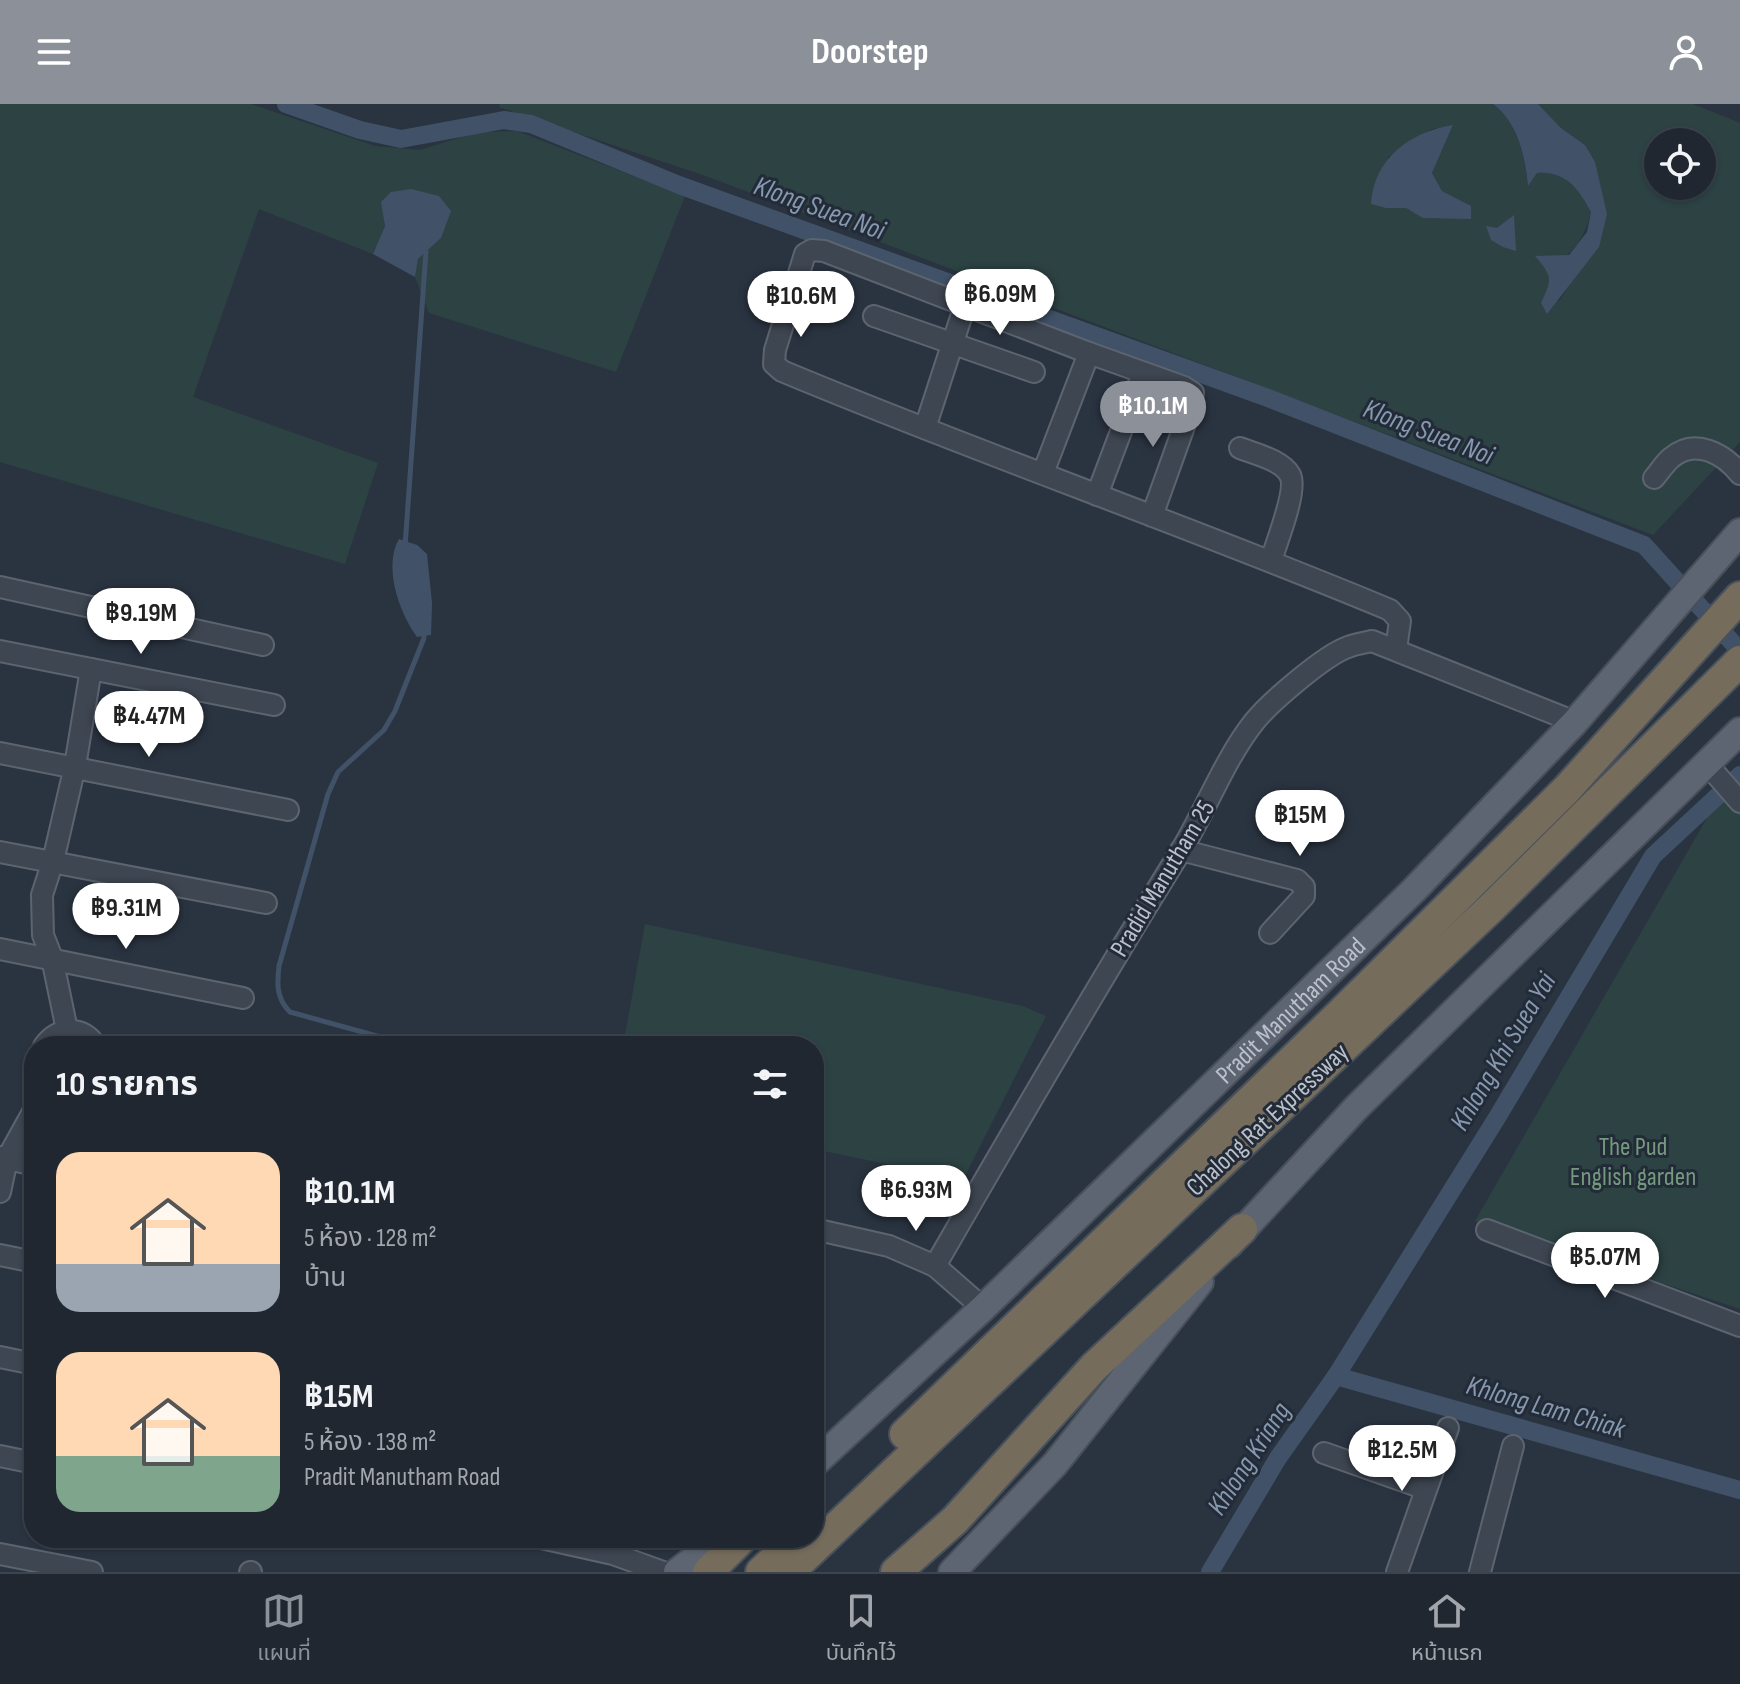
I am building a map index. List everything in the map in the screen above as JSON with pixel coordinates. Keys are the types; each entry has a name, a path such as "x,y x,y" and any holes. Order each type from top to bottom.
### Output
{"highway":[{"name":"Chalong Rat Expressway","path":"824,1511 1467,890 1567,789 1740,597"},
{"name":"Chalong Rat Expressway","path":"824,1539 1492,907 1740,661"},
{"path":"896,1572 955,1520 1094,1367 1242,1229"},
{"path":"708,1572 732,1548"},
{"path":"761,1572 786,1548"},
{"name":"Chalong Rat Expressway","path":"789,1572 814,1548"}],"main road":[{"name":"Pradit Manutham Road","path":"824,1455 983,1308 1414,890 1575,722 1740,532"},
{"path":"952,1572 1055,1464 1242,1229 1368,1096 1725,785 1740,731"},
{"path":"677,1572 707,1548"}],"street":[{"path":"1152,516 1191,407 1193,393 824,251 812,250 805,254 775,350 774,364 782,371 1390,610 1400,621 1396,649"},
{"path":"925,428 965,305"},
{"path":"874,316 1034,372"},
{"path":"1043,473 1089,353"},
{"path":"1097,495 1143,373"},
{"path":"1240,448 1278,464 1290,474 1293,487 1271,561"},
{"path":"1654,478 1672,456 1684,450 1702,449 1713,450 1740,474"},
{"path":"0,587 263,645"},
{"name":"Pradid Manutham 25","path":"935,1266 1251,727 1276,701 1346,647 1372,641 1575,722"},
{"path":"0,651 274,705"},
{"path":"67,1030 52,958 43,935 42,895 75,766 91,669"},
{"path":"0,753 288,810"},
{"path":"1181,850 1297,880 1304,887 1304,896 1270,933"},
{"path":"0,852 266,903"},
{"path":"0,949 243,998"},
{"path":"54,1036 67,1030 87,1036"},
{"path":"0,1192 4,1158 24,1126"},
{"path":"4,1158 24,1163"},
{"path":"1487,1230 1740,1326"},
{"path":"824,1231 889,1246 935,1266 983,1308"},
{"path":"0,1255 24,1260"},
{"path":"0,1357 24,1362"},
{"path":"1402,1571 1448,1428"},
{"path":"1480,1572 1513,1446"},
{"path":"1324,1453 1426,1489"},
{"path":"0,1456 24,1461"},
{"path":"586,1548 663,1572"},
{"path":"0,1554 92,1572"}],"green space":[{"path":"0,104 251,104 375,146 420,150 478,132 517,131 685,196 616,372 429,313 415,277 418,259 441,238 382,202 385,226 373,254 259,209 193,397 378,463 345,564 0,462"},
{"path":"500,104 1493,104 1514,130 1528,185 1537,173 1564,177 1576,188 1591,212 1576,246 1548,271 1551,282 1542,303 1560,300 1575,275 1599,247 1585,145 1561,128 1538,104 1693,104 1740,123 1740,442 1653,535 706,176 499,107","holes":["1453,126 1432,173 1442,191 1470,206 1439,218 1424,216 1406,208 1388,157 1432,129"]},
{"name":"The Pud English garden","path":"1722,792 1740,808 1740,1309 1475,1221"},
{"path":"645,924 1023,1006 1046,1016 963,1180 824,1151 824,1036 625,1036"}],"water":[{"path":"1493,104 1538,104 1561,128 1585,145 1595,162 1607,214 1599,247 1547,314 1541,303 1549,278 1535,256 1569,255 1587,232 1591,212 1576,189 1556,175 1537,173 1528,186 1519,141 1509,121"},
{"path":"1453,125 1432,173 1442,191 1471,206 1471,219 1423,218 1406,208 1371,204 1379,173 1397,150 1422,134"},
{"path":"411,189 439,196 451,211 441,238 418,259 415,277 373,254 385,226 381,202 391,192"},
{"path":"1514,215 1516,251 1491,240 1486,226 1497,228"},
{"path":"399,539 417,545 427,554 432,603 431,635 417,637 399,603 393,562"}],"waterway":[{"name":"Klong Suea Noi","path":"286,104 360,130 401,139 504,120 531,124 679,185 1268,398 1644,545 1740,651"},
{"path":"405,547 426,251"},
{"path":"377,1036 290,1012 278,990 279,966 328,794 338,772 384,730 395,711 424,638 423,631"},
{"name":"Khlong Khi Suea Yai","path":"1210,1572 1278,1458 1336,1376 1498,1116 1653,856 1740,775"},
{"name":"Khlong Lam Chiak","path":"1336,1376 1740,1490"}],"water label":[{"name":"Khlong Kriang","path":"1248,1458"}]}
